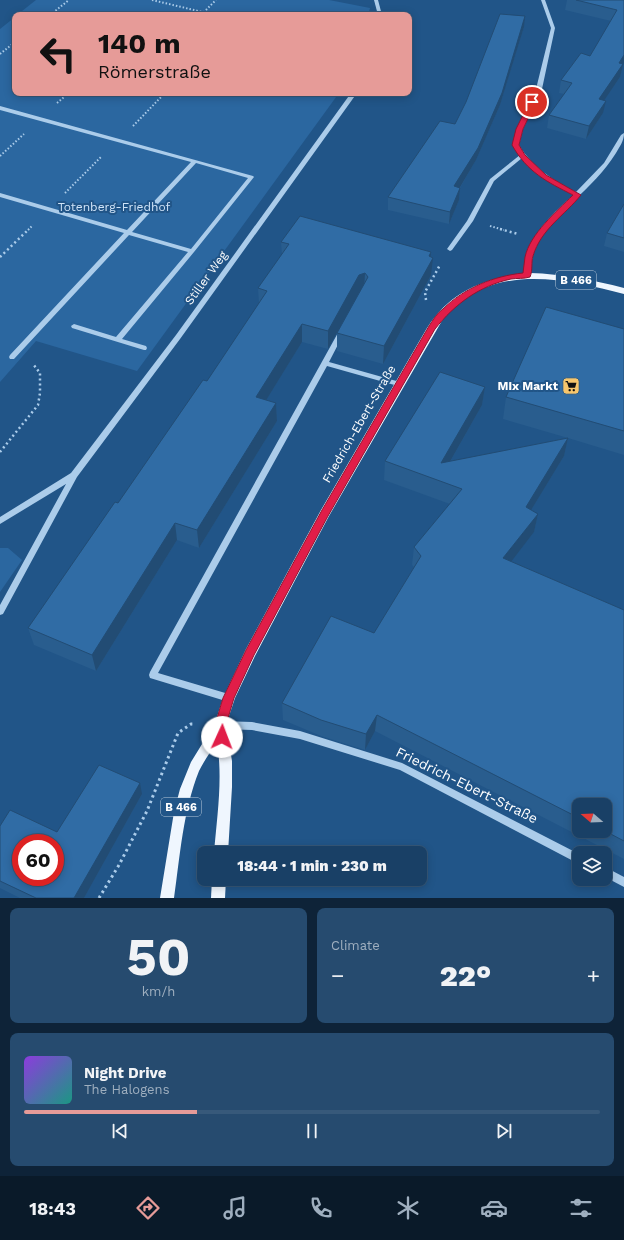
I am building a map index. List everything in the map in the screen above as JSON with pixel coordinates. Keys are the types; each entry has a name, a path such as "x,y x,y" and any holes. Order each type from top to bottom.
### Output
{"main road":[{"name":"Friedrich-Ebert-Straße","path":"167,898 180,812 186,789 195,766 220,725 229,698 250,653 325,513 398,384 432,328 445,311 476,288 511,277 527,275 572,279 624,291"},
{"name":"Friedrich-Ebert-Straße","path":"220,725 226,761 226,787 222,846"},
{"path":"218,898 219,886"}],"street":[{"path":"376,0 379,12"},
{"path":"543,0 553,28 539,89 520,129 516,145 522,156 544,177 577,195"},
{"name":"Stiller Weg","path":"0,612 74,474 183,330 352,96"},
{"path":"0,108 251,177 117,340"},
{"path":"527,275 529,256 537,239 548,224 609,160 624,136"},
{"path":"450,249 470,221 492,180 522,156"},
{"path":"12,357 194,162"},
{"path":"0,195 192,250"},
{"path":"74,326 144,348"},
{"path":"229,698 154,675 344,329"},
{"path":"325,363 398,384"},
{"name":"Stiller Weg","path":"0,521 74,474"},
{"name":"Friedrich-Ebert-Straße","path":"220,725 252,726 300,735 402,767 572,855"},
{"path":"612,876 624,882"}],"path":[{"path":"54,12 69,0"},
{"path":"152,0 204,12 216,0"},
{"path":"0,54 12,44"},
{"path":"0,256 162,96"},
{"path":"470,221 537,239"},
{"path":"432,328 425,292 450,249"},
{"path":"0,452 1,448 38,405 40,393 40,373 35,365 12,357"},
{"path":"99,898 147,811 178,733 191,724 220,725"}],"green space":[{"path":"36,0 329,0 370,8 369,12 21,12"},
{"name":"Totenberg-Friedhof","path":"12,19 12,96 337,96 137,371 36,341 0,382 0,29"},
{"path":"0,548 8,548 22,560 0,592"}],"building":[{"path":"576,0 624,0 624,55 619,63 623,64 599,99 606,101 589,126 549,115 572,83 561,80 581,53 590,56 617,10"},
{"path":"500,14 525,16 502,93 478,148 454,186 460,188 450,212 388,197 440,121 455,124 466,102"},
{"path":"624,204 624,238 607,233"},
{"path":"300,216 431,252 429,256 433,258 384,346 337,333 368,277 365,273 359,275 328,331 302,324 256,397 276,403 197,530 175,523 92,655 28,628 115,502 118,503 203,380 207,381 267,291 258,288 289,244 281,242"},
{"name":"Mix Markt","path":"546,307 624,329 624,431 506,397"},
{"path":"440,372 485,387 441,463 568,438 526,507 538,514 503,558 624,610 624,841 612,835 612,798 572,798 572,814 377,715 366,734 321,720 282,703 331,616 374,633 421,556 414,547 462,489 385,461"},
{"path":"99,765 140,783 74,898 36,898 0,881 0,826 10,810 57,832"}],"place":[{"name":"Mix Markt","path":"571,386"}],"route":[{"path":"222,737 220,725 229,698 250,653 325,513 398,384 432,328 445,311 476,288 491,282 527,275 529,256 537,239 557,214 577,195 544,177 522,156 516,145 520,129 532,102"}]}
